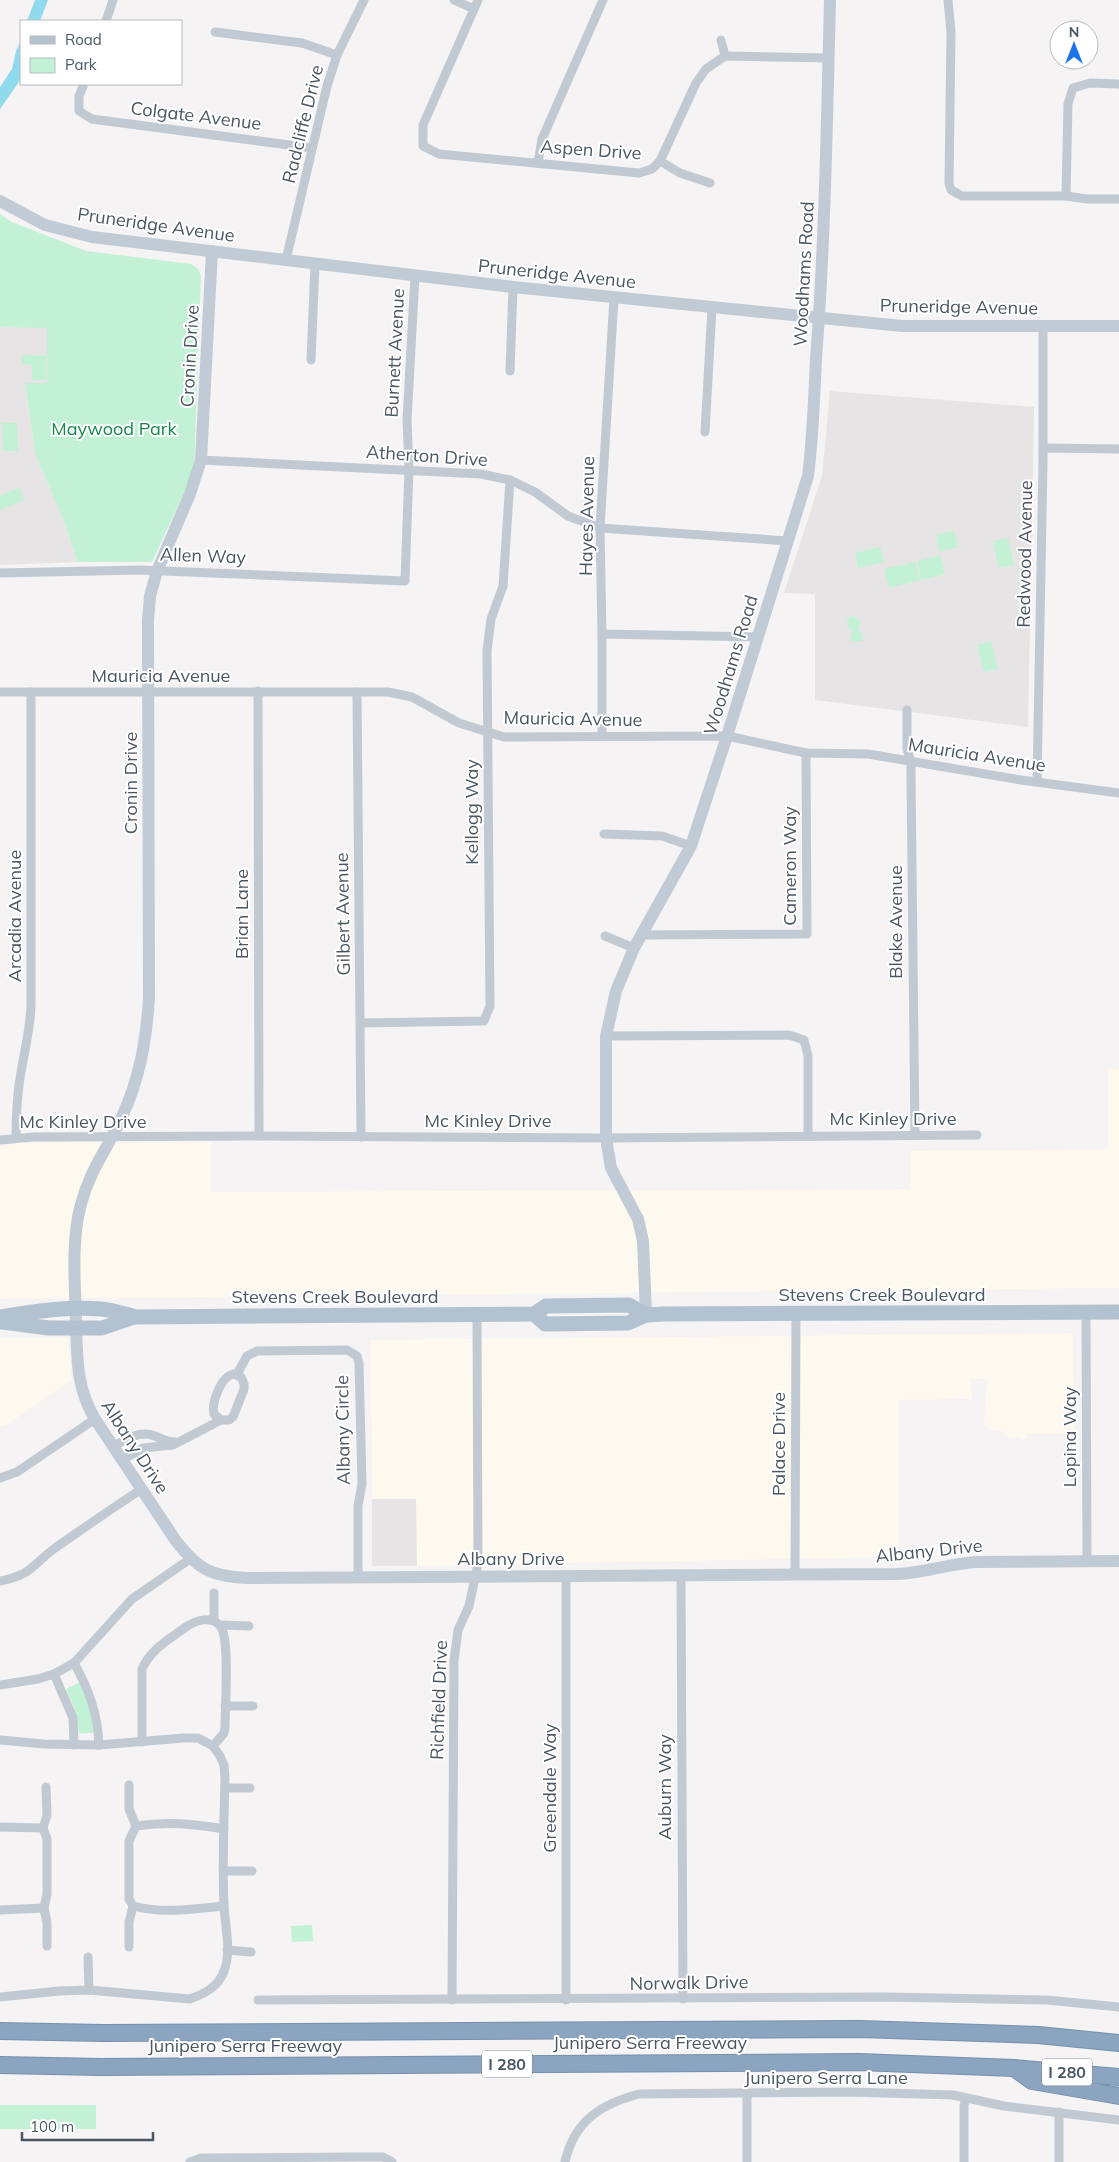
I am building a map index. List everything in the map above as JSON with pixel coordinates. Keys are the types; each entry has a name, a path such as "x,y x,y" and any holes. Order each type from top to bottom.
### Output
{"highway":[{"name":"Junipero Serra Freeway","path":"0,2031 112,2033 860,2028 1038,2035 1119,2043"},
{"name":"Junipero Serra Freeway","path":"0,2065 111,2067 859,2062 1014,2068 1119,2077"},
{"path":"1014,2068 1032,2081 1119,2096"}],"main road":[{"name":"Stevens Creek Boulevard","path":"0,1316 76,1309 102,1309 136,1317 534,1314 546,1324 628,1323 646,1315 1119,1312"},
{"name":"Stevens Creek Boulevard","path":"0,1322 49,1328 102,1328 136,1317"}],"street":[{"path":"106,20 113,0"},
{"name":"Radcliffe Drive","path":"286,260 327,86 338,55 364,0"},
{"path":"454,0 474,9 478,0"},
{"path":"538,163 542,139 604,0"},
{"name":"Woodhams Road","path":"646,1315 642,1242 638,1219 611,1168 606,1138 606,1036 616,991 634,948 691,846 728,736 809,469 820,318 826,194 830,0"},
{"path":"948,0 951,32 949,183 951,190 962,196 1066,196 1087,199 1119,199"},
{"name":"Aspen Drive","path":"474,9 423,125 423,146 439,154 639,173 652,169 660,161 696,83 706,69 725,56"},
{"path":"215,32 302,43 338,55"},
{"path":"721,40 725,56 829,58"},
{"path":"1066,196 1068,104 1073,88 1090,83 1119,84"},
{"name":"Colgate Avenue","path":"84,85 79,96 79,111 92,120 312,148"},
{"path":"660,161 680,173 710,184"},
{"name":"Pruneridge Avenue","path":"0,201 45,224 92,237 513,287 902,326 1119,326"},
{"name":"Cronin Drive","path":"76,1309 77,1220 91,1172 122,1118 138,1078 147,1039 149,998 148,621 150,596 157,571 190,494 201,460 212,251"},
{"path":"311,360 315,264"},
{"name":"Burnett Avenue","path":"405,582 409,469 407,420 415,276"},
{"path":"510,371 513,287"},
{"name":"Hayes Avenue","path":"602,736 600,528 614,298"},
{"path":"704,432 712,308"},
{"name":"Redwood Avenue","path":"1037,782 1043,448 1043,326"},
{"path":"1043,448 1119,449"},
{"name":"Atherton Drive","path":"201,460 481,474 510,480 535,492 568,516 600,528 788,541"},
{"name":"Kellogg Way","path":"361,1023 484,1021 490,1006 487,650 491,619 503,586 510,480"},
{"name":"Allen Way","path":"0,573 157,571 405,582"},
{"path":"602,634 758,637"},
{"name":"Brian Lane","path":"258,691 260,1136"},
{"name":"Mauricia Avenue","path":"0,692 388,692 412,697 459,723 504,737 728,736 806,753 868,754 1037,782 1119,793"},
{"name":"Arcadia Avenue","path":"16,1138 19,1089 30,1032 31,1015 31,692"},
{"name":"Gilbert Avenue","path":"357,692 361,1137"},
{"name":"Blake Avenue","path":"907,710 907,749 911,762 914,1135"},
{"name":"Cameron Way","path":"640,935 807,934 806,753"},
{"path":"604,834 662,836 691,846"},
{"path":"605,936 634,948"},
{"path":"606,1036 790,1035 804,1040 808,1056 808,1136"},
{"name":"Mc Kinley Drive","path":"0,1140 16,1138 260,1136 606,1138 977,1135"},
{"name":"Albany Drive","path":"76,1309 77,1372 80,1386 95,1420 190,1559 202,1569 229,1577 681,1576 913,1573 941,1566 975,1562 1119,1561"},
{"name":"Lopina Way","path":"1086,1312 1087,1561"},
{"name":"Richfield Drive","path":"452,2000 454,1661 458,1630 469,1606 478,1555 478,1314"},
{"name":"Palace Drive","path":"795,1575 796,1314"},
{"name":"Albany Circle","path":"220,1420 213,1410 225,1377 237,1374 247,1356 257,1351 347,1350 357,1356 359,1363 362,1456 362,1484 358,1506 358,1577"},
{"path":"122,1460 143,1448 168,1447 220,1420 229,1420 233,1417 244,1384 241,1377 237,1374"},
{"path":"0,1478 17,1472 95,1420"},
{"path":"113,1448 132,1437 142,1434 156,1436 169,1442 178,1442"},
{"path":"156,1436 156,1446"},
{"path":"0,1581 13,1579 30,1571 52,1550 142,1489"},
{"path":"0,1685 38,1679 54,1674 74,1663 132,1600 190,1559"},
{"name":"Greendale Way","path":"566,1576 566,2000"},
{"name":"Auburn Way","path":"681,1576 683,1999"},
{"path":"213,1746 224,1733 225,1706 225,1642 217,1623 214,1593"},
{"path":"142,1742 142,1669 147,1659 157,1647 193,1623 202,1620 249,1626"},
{"path":"74,1663 85,1682 94,1705 99,1745"},
{"path":"54,1674 73,1718 74,1745"},
{"path":"225,1706 254,1706"},
{"path":"0,1740 99,1745 198,1738 213,1746 224,1765 224,1906 227,1950 224,1970 216,1985 205,1993 190,1999 89,1990 59,1990 0,1997"},
{"path":"129,1785 129,1809 136,1826 129,1841 129,1899 133,1906 129,1922 129,1947"},
{"path":"46,1787 47,1815 43,1828 47,1839 47,1894 44,1908 47,1923 47,1946"},
{"path":"225,1788 250,1788"},
{"path":"136,1826 168,1823 193,1824 224,1829"},
{"path":"0,1827 43,1828"},
{"path":"224,1871 252,1871"},
{"path":"133,1906 162,1910 224,1906"},
{"path":"0,1910 44,1908"},
{"path":"227,1950 251,1952"},
{"path":"88,1957 89,1990"},
{"name":"Norwalk Drive","path":"258,2000 886,1997 1047,2000 1119,2007"},
{"name":"Junipero Serra Lane","path":"565,2162 576,2133 593,2114 614,2101 639,2094 851,2092 953,2095 1004,2106 1119,2120"},
{"path":"747,2094 747,2162"},
{"path":"964,2162 964,2106 966,2098"},
{"path":"1059,2112 1059,2162"},
{"path":"190,2162 201,2158 358,2157 383,2158 392,2162"}],"shaded area":[{"path":"0,327 47,327 47,383 25,384 35,453 66,526 77,562 0,565"},
{"path":"830,391 1034,407 1028,727 815,700 815,594 784,593 822,476"},
{"path":"1108,1068 1119,1069 1119,1288 0,1299 0,1147 17,1143 211,1142 211,1192 910,1189 910,1151 1108,1149"},
{"path":"1073,1333 1074,1430 1067,1428 1067,1434 1027,1434 1027,1438 1023,1440 1020,1437 1012,1438 1004,1435 1003,1431 993,1431 984,1425 985,1397 988,1383 986,1379 971,1379 972,1399 899,1400 899,1557 417,1566 416,1499 372,1499 371,1340"},
{"path":"0,1338 68,1338 72,1380 5,1426 0,1426"},
{"path":"372,1499 416,1499 417,1566 372,1566"}],"green space":[{"name":"Maywood Park","path":"0,214 12,222 86,251 191,264 198,269 201,275 194,471 152,562 77,562 66,526 35,453 25,383 47,383 47,328 0,327"},
{"path":"22,355 46,356 46,380 32,380 32,365 22,364"},
{"path":"2,423 17,423 18,451 3,451"},
{"path":"19,488 24,500 0,510 0,496"},
{"path":"954,531 958,547 939,552 936,535"},
{"path":"1008,538 1014,565 999,568 993,541"},
{"path":"880,547 884,562 858,568 855,553"},
{"path":"940,555 945,574 921,580 917,561"},
{"path":"915,562 920,580 889,588 884,569"},
{"path":"851,616 858,618 861,624 858,629 863,641 851,640 852,631 848,627 847,620"},
{"path":"991,641 998,669 984,672 977,645"},
{"path":"80,1682 90,1707 94,1733 79,1733 75,1710 66,1689"},
{"path":"312,1925 313,1941 292,1942 291,1926"},
{"path":"0,2105 96,2105 96,2129 0,2129"}],"water":[{"path":"35,0 48,0 40,20 27,20"},
{"path":"20,43 20,80 0,109 0,87 12,69"}]}
